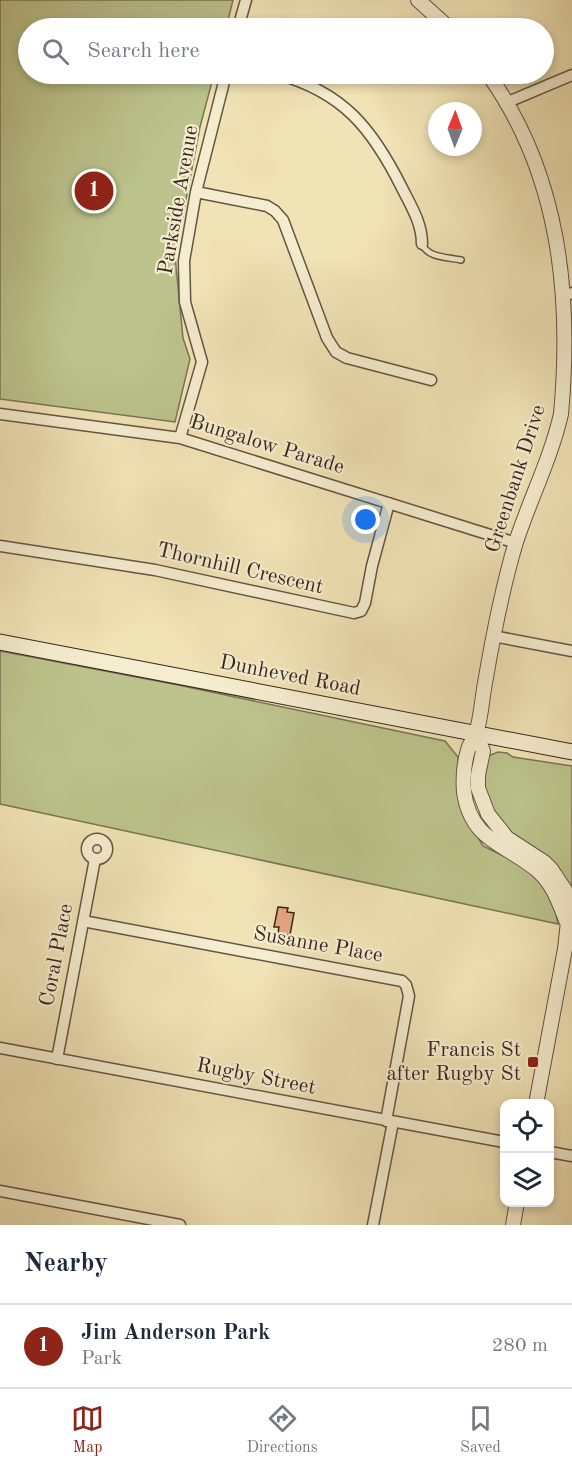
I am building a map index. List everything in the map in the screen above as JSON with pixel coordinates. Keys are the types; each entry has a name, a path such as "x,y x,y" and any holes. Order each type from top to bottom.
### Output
{"main road":[{"name":"Dunheved Road","path":"0,642 572,752"}],"street":[{"path":"241,18 246,0"},
{"path":"418,0 439,18"},
{"path":"554,83 572,75"},
{"name":"Parkside Avenue","path":"180,438 201,367 200,352 188,312 183,284 184,261 196,192 223,84"},
{"path":"307,84 328,95 354,116 370,134 388,159 418,219 422,232 422,244"},
{"name":"Greenbank Drive","path":"495,84 508,102 536,154 552,199 563,242 571,293 568,395 548,458 516,543 494,636 476,733 468,748 464,777 464,793 472,816 491,840 528,864 546,879 558,899 568,927 537,1099"},
{"path":"508,102 551,84"},
{"path":"196,192 267,206 279,214 327,338 336,352 347,358 431,380"},
{"name":"Bungalow Parade","path":"0,414 180,438 516,543"},
{"name":"Thornhill Crescent","path":"0,546 155,570 354,614 361,610 365,603 372,566 389,503"},
{"path":"494,636 572,651"},
{"name":"Coral Place","path":"57,1059 95,859"},
{"name":"Susanne Place","path":"83,921 404,979 409,996 373,1225"},
{"name":"Rugby Street","path":"0,1048 500,1141"},
{"path":"554,1153 572,1156"},
{"path":"0,1191 180,1225"},
{"path":"513,1225 516,1207"},
{"path":"113,1225 115,1213"}],"lane":[{"path":"422,244 425,250 434,255 460,260"}],"green space":[{"path":"0,0 233,0 228,18 18,18 18,84 211,84 200,127 175,256 183,338 190,359 175,422 0,399"},
{"path":"0,651 178,685 445,741 458,757 463,812 483,846 516,862 535,875 549,890 558,924 0,804"},
{"path":"498,752 507,753 513,757 572,766 572,893 527,845 500,824 486,798 482,784 488,756"}],"building":[{"path":"278,907 288,908 287,912 294,913 290,935 278,933 279,927 274,927"}],"place":[{"name":"Jim Anderson Park","path":"94,191"},
{"name":"Francis St after Rugby St","path":"533,1062"}]}
